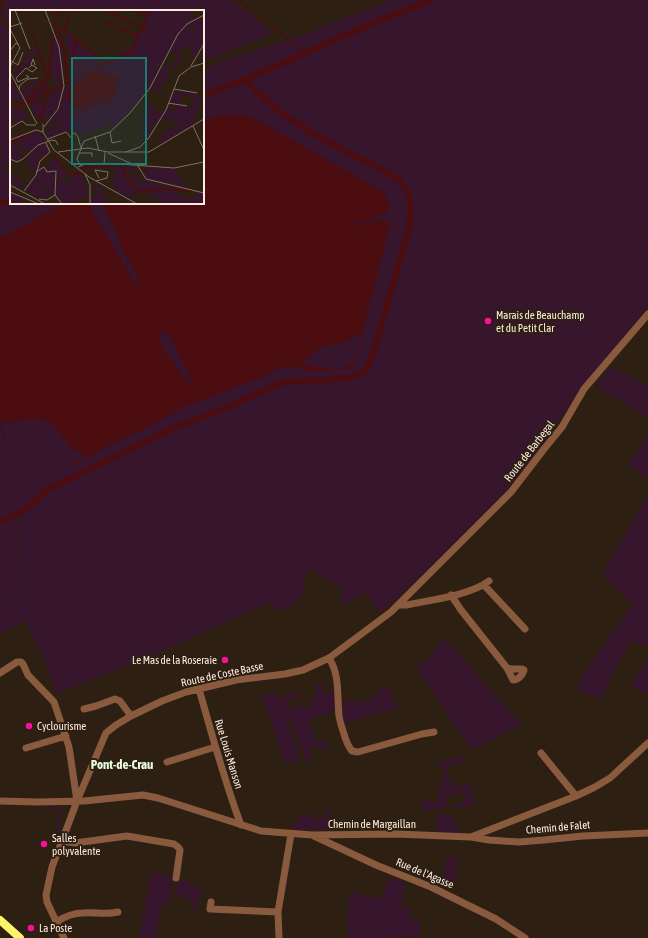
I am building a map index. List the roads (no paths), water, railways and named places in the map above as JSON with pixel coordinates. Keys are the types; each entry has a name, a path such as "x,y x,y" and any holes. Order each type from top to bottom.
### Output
{"main road":[{"path":"0,920 20,938"}],"street":[{"name":"Route de Barbegal","path":"413,590 511,492 562,427 584,390 648,314"},
{"path":"400,604 407,605 471,590 487,583 525,629"},
{"name":"Route de Coste Basse","path":"64,938 47,902 46,895 52,867 77,801 106,734 116,725 131,716 162,701 186,692 236,680 285,674 303,670 329,658 385,618 413,590"},
{"path":"450,595 506,668"},
{"path":"329,658 337,678 339,717 348,747 352,751 358,752 434,732"},
{"path":"0,673 17,662 20,662 23,664 28,675 54,702 69,747 77,801 0,801"},
{"name":"Rue Louis Manson","path":"199,689 215,747 241,825"},
{"path":"84,709 115,699 120,701 131,716"},
{"path":"26,748 66,736"},
{"name":"Chemin de Margaillan","path":"77,801 148,795 261,831 291,834 396,834 471,837 576,796 595,787 610,778 648,743"},
{"path":"168,762 215,747"},
{"path":"541,753 576,796"},
{"path":"62,801 69,809 70,819"},
{"path":"493,829 505,841"},
{"name":"Chemin de Falet","path":"471,837 519,842 583,836 648,833"},
{"path":"280,938 278,912 291,834"},
{"name":"Rue de l'Agasse","path":"312,835 376,865 431,887 496,919 525,938"},
{"path":"62,841 75,843 127,836 174,844 180,850 176,878"},
{"path":"211,902 210,909 278,912"},
{"path":"56,922 71,915 82,913 110,914 118,912"}],"waterway":[{"path":"0,13 3,0"},
{"path":"238,0 306,53"},
{"path":"204,96 260,73 366,26 431,0"},
{"path":"0,19 10,27"},
{"path":"243,80 253,88"},
{"path":"2,521 25,509 45,491 174,428 228,407 283,382 317,381 352,377 364,372 369,365 409,228 410,205 406,188 403,184 386,172 339,148 290,119 257,92"},
{"path":"0,204 10,199"}],"place":[{"name":"Marais de Beauchamp et du Petit Clar","path":"488,321"},
{"name":"Le Mas de la Roseraie","path":"225,660"},
{"name":"Cyclourisme","path":"29,726"},
{"name":"Salles polyvalente","path":"44,844"},
{"name":"La Poste","path":"31,928"}],"district":[{"name":"Pont-de-Crau","path":"122,764"}]}
